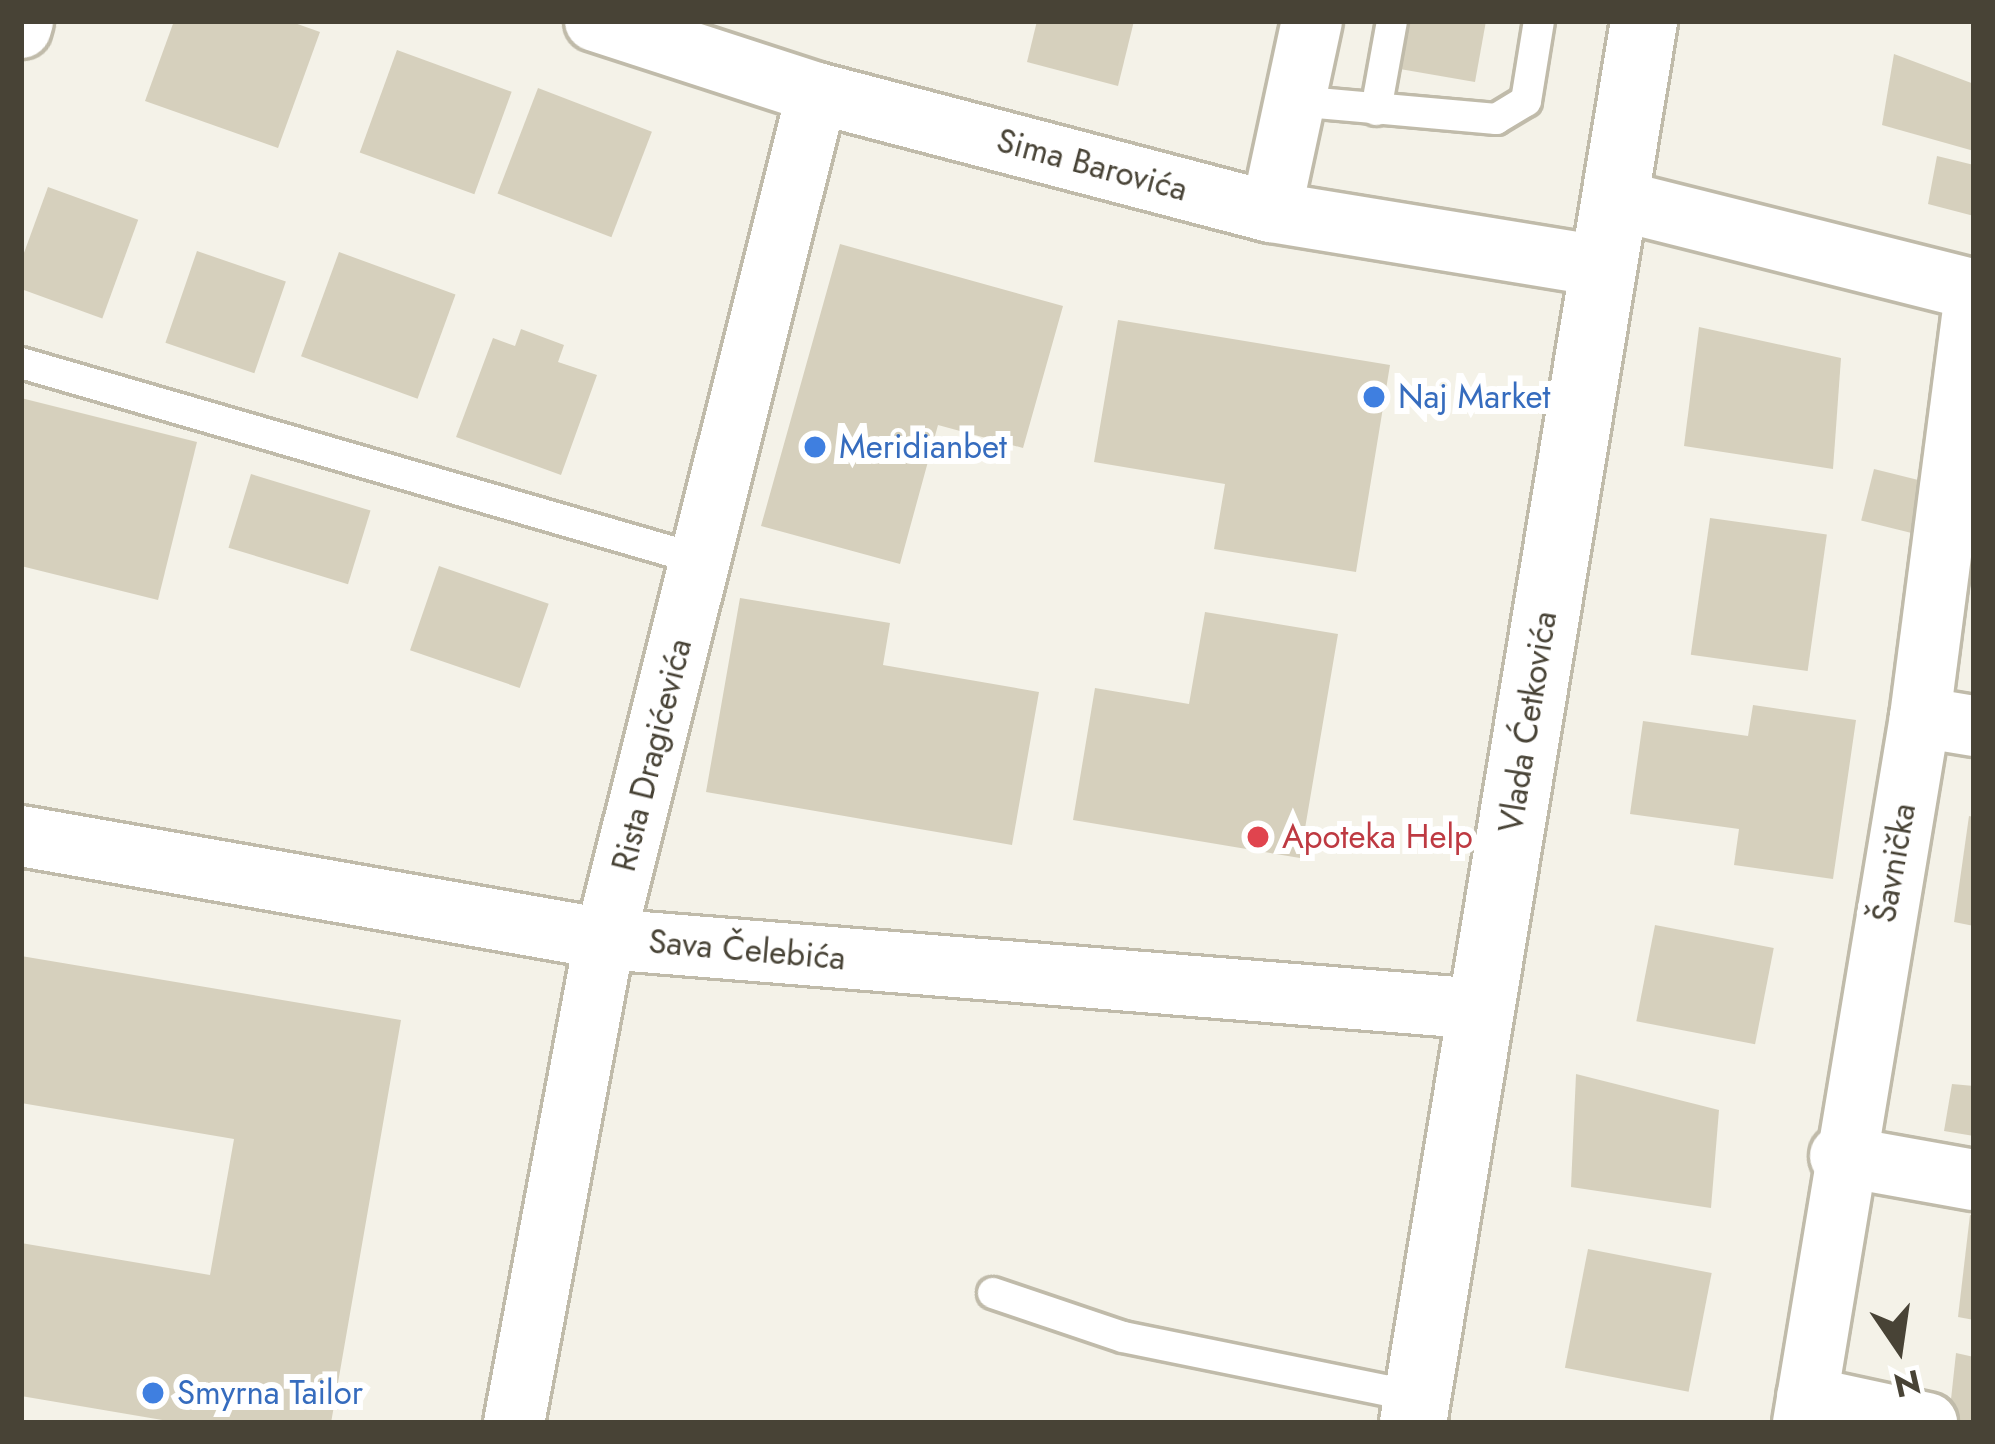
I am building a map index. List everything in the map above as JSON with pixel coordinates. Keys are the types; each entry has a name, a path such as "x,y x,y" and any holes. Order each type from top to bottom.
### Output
{"street":[{"name":"Sima Barovića","path":"595,21 817,92 1271,212 1600,266"},
{"path":"1271,212 1312,21"},
{"name":"Vlada Ćetkovića","path":"1415,1410 1644,21"},
{"name":"Rista Dragićevića","path":"514,1423 605,939 817,92"},
{"path":"1613,199 1974,290"},
{"name":"Šavnička","path":"1805,1410 1840,1156 1947,721 1974,301"},
{"name":"Sava Čelebića","path":"21,836 605,939 1480,1009"},
{"path":"1840,1156 1974,1180"},
{"path":"1805,1410 1927,1423"}],"lane":[{"path":"1376,110 1392,21"},
{"path":"1295,101 1479,123 1513,112 1526,101 1538,21"},
{"path":"21,363 700,560"},
{"path":"993,1293 1123,1337 1415,1410"}],"building":[{"path":"174,21 289,21 320,32 278,148 145,101"},
{"path":"1037,21 1134,21 1118,86 1027,62"},
{"path":"1403,21 1486,21 1475,82 1394,68"},
{"path":"397,50 512,92 474,194 360,152"},
{"path":"1894,54 1974,84 1974,151 1882,125"},
{"path":"538,88 652,132 611,237 498,193"},
{"path":"1937,156 1974,165 1974,216 1928,204"},
{"path":"48,187 138,220 102,319 21,289 21,261"},
{"path":"840,244 1063,306 1023,448 938,425 900,564 761,526"},
{"path":"197,251 286,282 254,373 165,343"},
{"path":"339,252 456,294 418,399 301,356"},
{"path":"1118,320 1390,365 1356,572 1214,549 1225,484 1094,462"},
{"path":"1699,327 1841,358 1833,469 1684,446"},
{"path":"521,329 564,345 558,362 597,375 561,475 456,437 493,338 515,346"},
{"path":"21,398 197,442 158,600 21,566"},
{"path":"1874,469 1927,482 1915,534 1861,520"},
{"path":"251,474 371,511 348,584 228,548"},
{"path":"1710,518 1827,534 1808,671 1691,655"},
{"path":"439,566 549,604 520,688 410,650"},
{"path":"740,598 890,623 883,665 1039,692 1012,845 706,792"},
{"path":"1205,612 1338,634 1300,858 1073,820 1095,688 1189,704"},
{"path":"1753,705 1856,720 1833,879 1734,865 1739,829 1630,814 1643,721 1748,736"},
{"path":"1969,816 1974,817 1974,926 1954,922"},
{"path":"1655,925 1774,948 1755,1044 1636,1021"},
{"path":"21,956 401,1020 331,1423 180,1423 21,1396 21,1243 210,1275 234,1139 21,1103"},
{"path":"1576,1074 1719,1110 1711,1208 1571,1187"},
{"path":"1952,1084 1974,1086 1974,1136 1944,1131"},
{"path":"1970,1215 1974,1216 1974,1320 1958,1317"},
{"path":"1588,1249 1712,1273 1689,1392 1565,1368"},
{"path":"1956,1353 1974,1357 1974,1423 1949,1418"}],"place":[{"name":"Naj Market","path":"1374,397"},
{"name":"Meridianbet","path":"815,447"},
{"name":"Apoteka Help","path":"1258,837"},
{"name":"Smyrna Tailor","path":"153,1393"}]}
